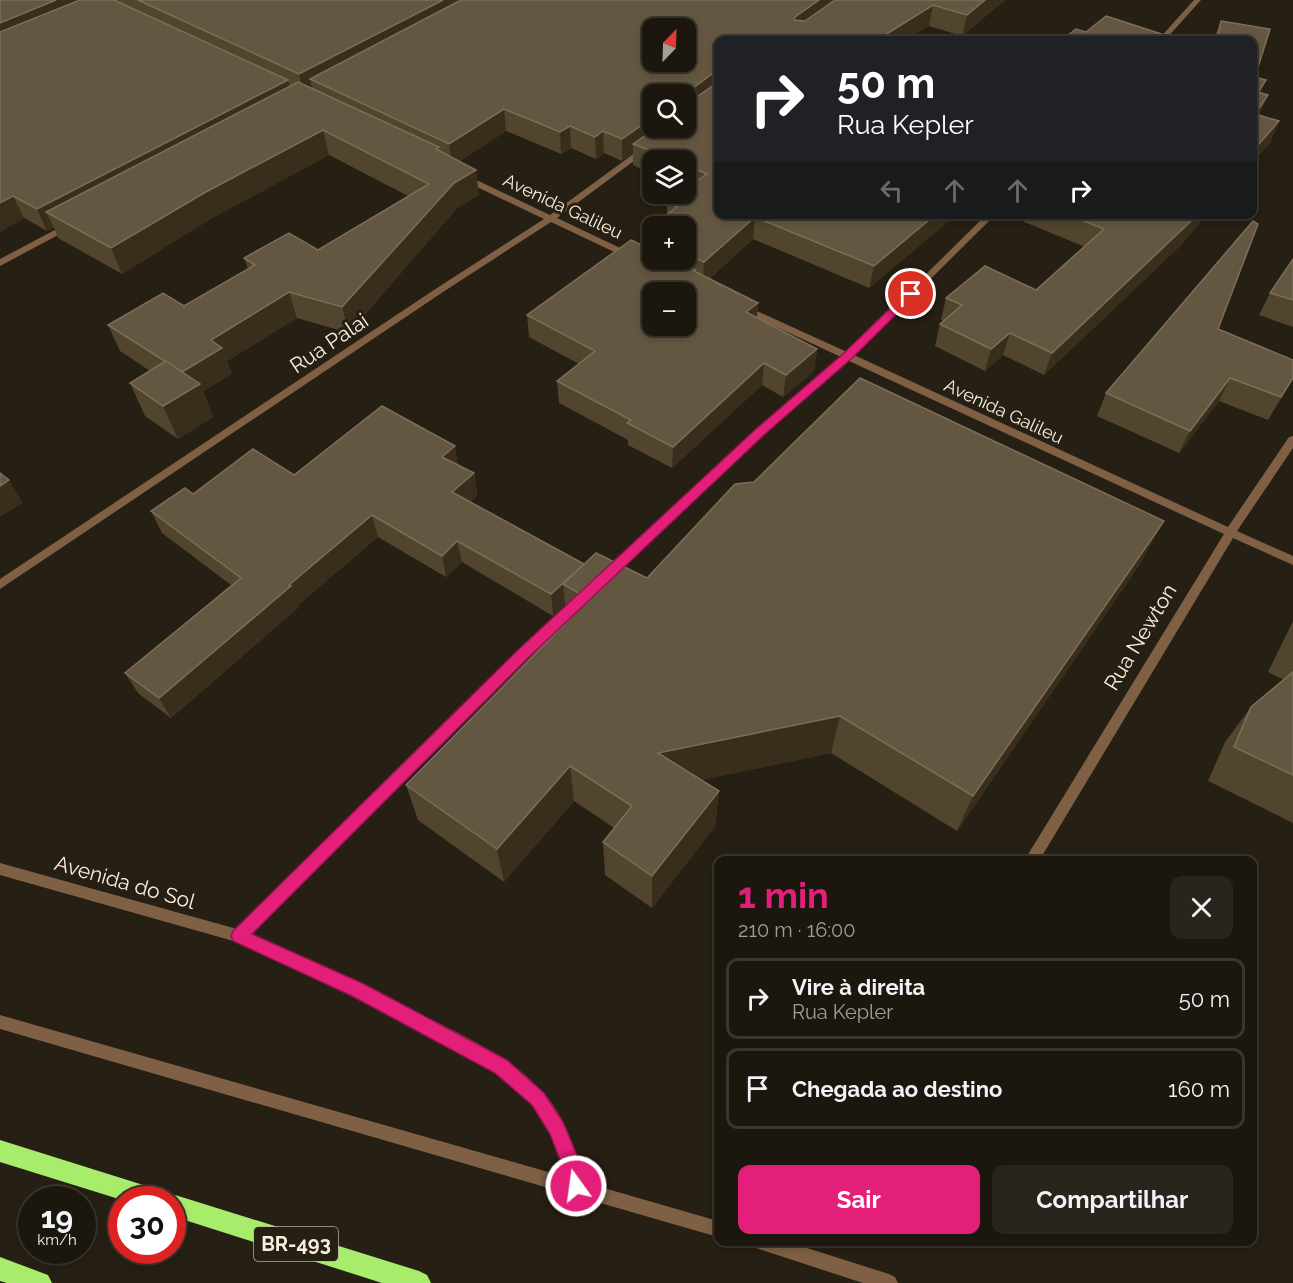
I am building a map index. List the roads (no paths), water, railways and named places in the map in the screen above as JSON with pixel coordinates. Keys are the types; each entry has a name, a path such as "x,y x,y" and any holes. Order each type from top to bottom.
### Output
{"highway":[{"path":"0,1151 111,1186"},
{"name":"BR-493","path":"186,1209 419,1283"},
{"path":"0,1269 40,1283"}],"street":[{"path":"1165,36 1198,1"},
{"name":"Rua Palai","path":"0,585 550,219 658,141"},
{"name":"Avenida Galileu","path":"454,173 642,262"},
{"path":"601,582 761,431 847,357 987,219"},
{"path":"0,263 76,222"},
{"name":"Avenida Galileu","path":"728,301 1293,561"},
{"name":"Rua Newton","path":"1034,856 1230,533 1293,440"},
{"path":"239,936 523,654 584,598"},
{"name":"Avenida do Sol","path":"0,869 239,936 358,990 501,1067 538,1099 557,1128 576,1186"},
{"path":"0,1022 576,1186 714,1228"},
{"path":"799,1247 889,1283"}]}
